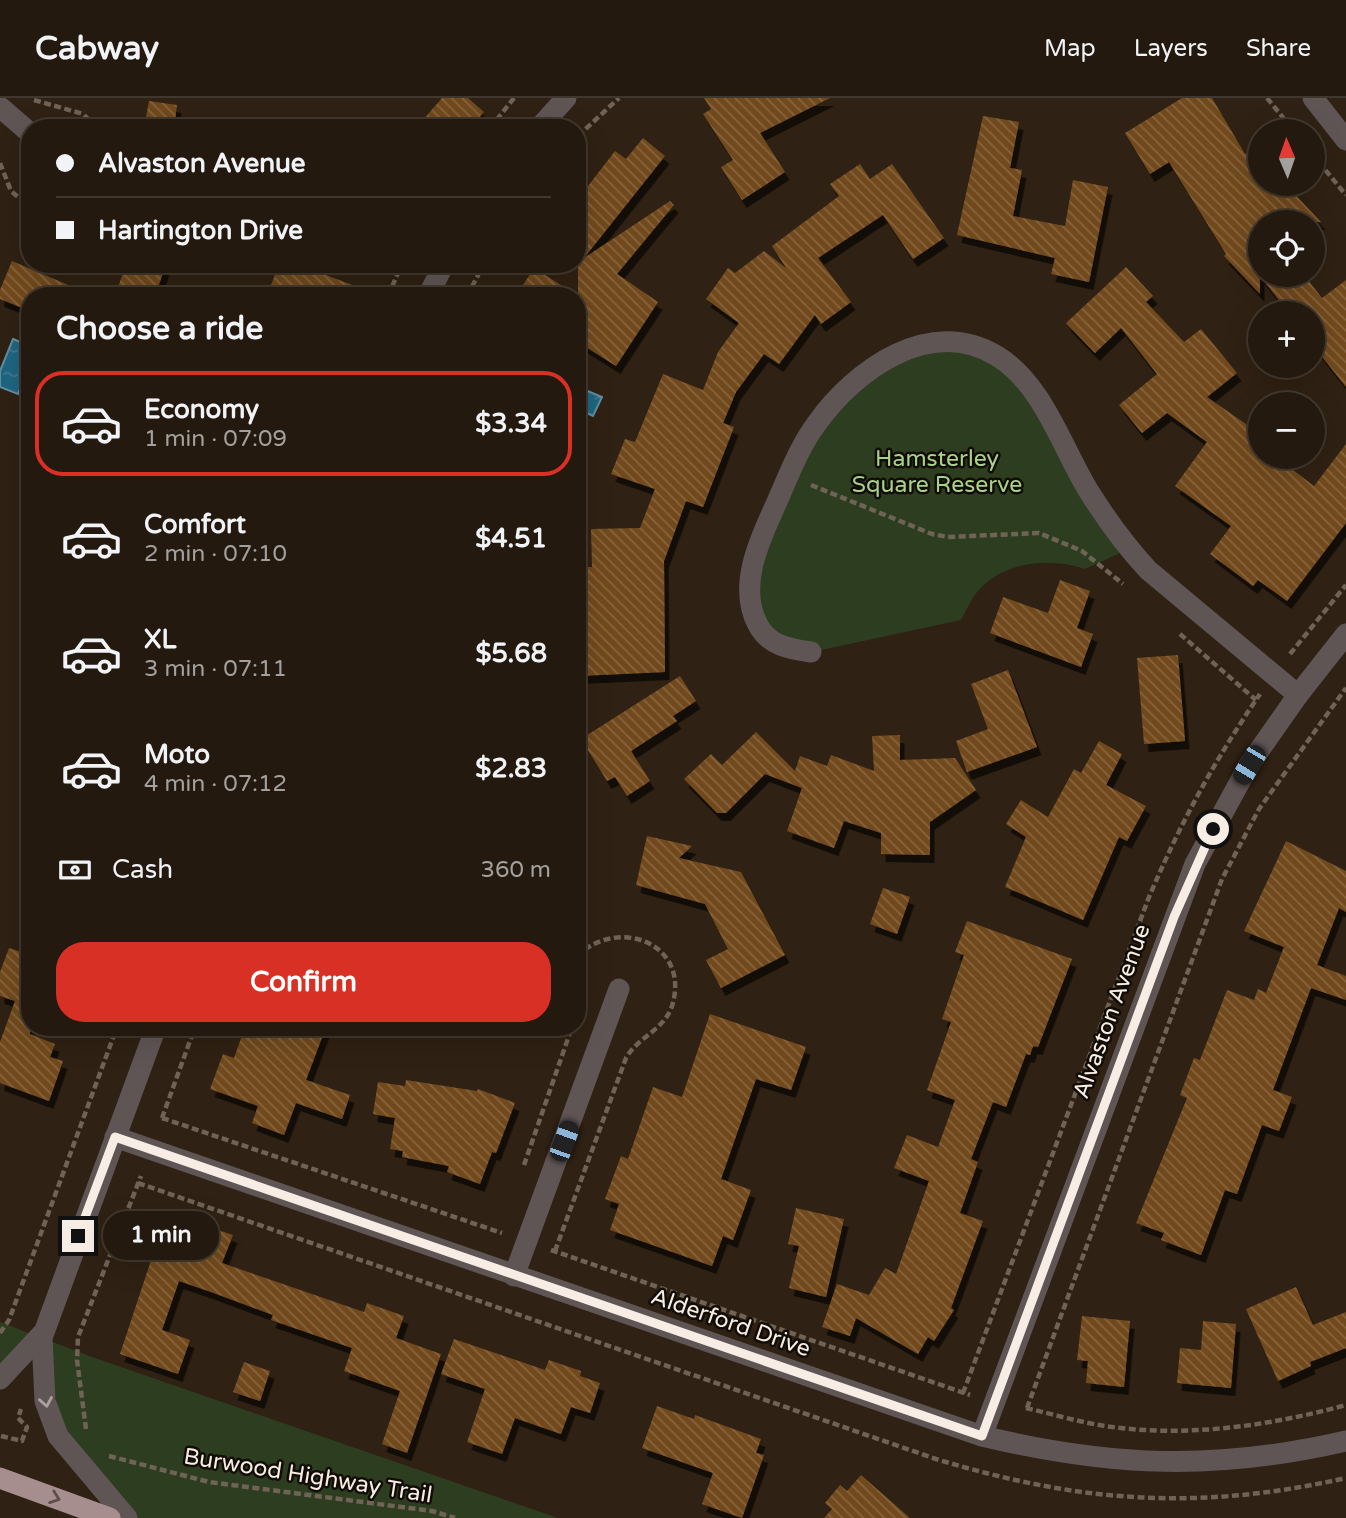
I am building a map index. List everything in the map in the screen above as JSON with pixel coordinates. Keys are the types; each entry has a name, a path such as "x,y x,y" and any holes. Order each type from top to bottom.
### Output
{"highway":[{"path":"0,1478 110,1518"}],"street":[{"path":"547,119 566,98"},
{"path":"1313,98 1346,140"},
{"path":"0,107 21,125"},
{"path":"811,652 787,649 770,640 759,626 752,611 750,591 758,545 816,424 840,397 887,358 910,346 933,342 979,348 997,356 1025,382 1107,518 1148,570 1298,695"},
{"name":"Alvaston Avenue","path":"982,1436 1195,864 1249,765 1298,695 1346,634"},
{"path":"514,1276 619,989"},
{"path":"127,1518 66,1449 53,1425 44,1401 42,1334 153,1036"},
{"name":"Alderford Drive","path":"115,1137 982,1436 1057,1453 1179,1464 1264,1457 1346,1441"},
{"path":"0,1379 42,1334"}],"path":[{"path":"31,98 83,114 89,119"},
{"path":"497,119 514,98"},
{"path":"586,128 618,98"},
{"path":"1267,98 1284,119"},
{"path":"0,163 11,191 21,199"},
{"path":"1325,169 1346,194"},
{"path":"789,476 932,534 961,537 1039,533 1082,551 1125,586"},
{"path":"1287,658 1346,585"},
{"path":"963,1393 1149,897 1180,824 1210,768 1256,700 1175,630"},
{"path":"1027,1408 1222,879 1259,808 1346,688"},
{"path":"0,1333 9,1320 114,1036"},
{"path":"159,1125 192,1036"},
{"path":"523,1168 569,1036"},
{"path":"162,1118 500,1232 505,1219"},
{"path":"89,1437 85,1429 76,1348 141,1176"},
{"path":"555,1251 970,1395"},
{"path":"1,1436 22,1441 27,1427 18,1418 22,1405"},
{"path":"1020,1406 1104,1426 1163,1431 1271,1422 1346,1405"},
{"name":"Burwood Highway Trail","path":"105,1454 209,1482 432,1511 455,1518"}],"green space":[{"name":"Hamsterley Square Reserve","path":"910,346 997,356 1129,549 1085,569 1043,563 1028,564 1001,573 978,591 961,620 812,652 770,640 750,591 816,424"},
{"path":"0,1322 39,1337 0,1379"},
{"path":"42,1338 558,1518 127,1518 67,1449"}],"water":[{"path":"13,339 21,342 21,387 18,394 0,387 0,371"},
{"path":"586,390 602,397 593,416 586,413"}],"building":[{"path":"442,98 468,98 484,112 478,119 424,119"},
{"path":"704,98 830,98 760,133 785,172 742,200 721,167 733,160 703,114 711,109"},
{"path":"1182,98 1212,98 1245,154 1248,152 1248,196 1296,196 1310,210 1248,210 1248,281 1224,256 1226,254 1169,162 1150,174 1125,133"},
{"path":"149,101 177,105 175,119 146,119"},
{"path":"983,116 1019,122 1010,168 1022,170 1013,216 1065,226 1073,180 1108,187 1089,282 1051,274 1055,258 957,235"},
{"path":"643,138 665,156 586,255 586,189 615,151 626,159"},
{"path":"860,164 870,179 892,164 944,238 913,259 883,215 818,258 851,302 821,324 815,315 779,364 764,354 736,392 723,423 734,427 703,507 686,501 664,561 665,672 586,676 586,567 592,567 591,529 640,528 655,489 611,474 625,439 635,442 663,374 703,390 718,352 739,323 706,299 728,268 735,273 764,251 786,268 772,246 839,196 830,184"},
{"path":"670,201 674,205 617,274 658,302 616,366 586,347 586,287 578,287 578,273 586,273 586,257"},
{"path":"12,261 21,265 21,273 40,273 73,287 21,287 21,307 0,299 0,290"},
{"path":"1126,267 1153,296 1146,302 1184,342 1201,329 1237,373 1207,397 1248,425 1248,469 1292,469 1314,486 1346,444 1346,523 1287,601 1258,580 1253,586 1210,554 1231,526 1175,486 1207,442 1167,413 1142,433 1119,405 1157,374 1121,328 1095,353 1066,323"},
{"path":"123,273 163,273 158,287 118,287"},
{"path":"276,273 320,273 358,287 270,287"},
{"path":"531,273 542,273 564,287 522,287"},
{"path":"1346,280 1346,387 1325,360 1325,301 1280,301 1269,287 1313,287 1322,298"},
{"path":"1060,580 1090,591 1077,628 1093,634 1081,667 990,633 1003,597 1048,613"},
{"path":"1178,655 1185,741 1144,744 1137,658"},
{"path":"1008,670 1037,747 967,772 956,741 988,729 971,684"},
{"path":"680,676 696,701 673,716 677,721 631,751 650,781 627,796 615,777 607,781 586,747 586,736"},
{"path":"756,732 795,771 800,756 827,766 831,755 874,771 872,736 900,735 900,760 955,758 976,790 930,822 930,855 881,854 881,833 844,821 834,848 787,831 802,788 765,774 726,813 717,813 684,779 711,754 722,765"},
{"path":"1099,741 1122,754 1106,785 1146,806 1127,841 1119,837 1083,920 1005,887 1026,837 1006,824 1021,800 1048,817 1074,769 1081,773"},
{"path":"647,836 692,846 679,858 741,872 785,955 721,988 706,960 728,949 705,904 636,885"},
{"path":"1286,841 1346,871 1346,912 1339,908 1317,965 1346,976 1346,1000 1311,988 1273,1090 1292,1097 1279,1131 1262,1125 1237,1194 1225,1190 1201,1255 1161,1240 1164,1233 1136,1223 1187,1098 1180,1095 1194,1058 1200,1060 1227,990 1254,1000 1258,989 1266,993 1284,947 1244,931"},
{"path":"883,888 910,897 897,934 870,924"},
{"path":"967,921 1072,959 1038,1047 1033,1046 1030,1055 1026,1054 1006,1107 993,1102 971,1159 978,1162 960,1213 983,1221 951,1308 954,1310 934,1341 928,1337 918,1354 856,1318 850,1336 822,1327 837,1284 869,1295 885,1268 896,1274 929,1181 894,1168 907,1135 938,1147 955,1100 927,1090 951,1022 942,1019 964,955 955,952"},
{"path":"9,948 21,952 21,1036 35,1036 55,1044 50,1057 63,1061 49,1101 0,1083 0,1042 15,1001 0,996 0,972"},
{"path":"710,1014 806,1047 791,1090 756,1079 721,1179 751,1190 733,1240 723,1236 712,1266 610,1230 619,1204 605,1199 621,1156 628,1159 653,1087 682,1097"},
{"path":"242,1036 323,1036 306,1080 350,1095 342,1119 296,1103 284,1135 252,1123 258,1106 210,1089 223,1054 234,1058"},
{"path":"406,1080 477,1091 478,1089 515,1103 496,1153 492,1152 480,1184 447,1172 449,1166 402,1157 403,1151 390,1149 395,1118 373,1114 378,1082 405,1086"},
{"path":"796,1208 844,1219 826,1297 789,1288 799,1246 788,1244"},
{"path":"206,1226 233,1235 222,1263 364,1312 367,1303 404,1316 396,1338 441,1354 407,1453 382,1444 400,1391 344,1371 352,1348 271,1320 273,1315 211,1292 179,1281 162,1330 190,1340 178,1374 120,1354 161,1230 199,1244"},
{"path":"1296,1287 1313,1325 1346,1312 1346,1348 1310,1362 1311,1366 1278,1381 1246,1309"},
{"path":"1082,1316 1130,1321 1124,1387 1086,1383 1088,1361 1077,1360"},
{"path":"1203,1321 1236,1324 1231,1388 1177,1383 1180,1348 1201,1350"},
{"path":"454,1339 545,1370 549,1360 581,1371 580,1376 600,1383 590,1413 571,1407 561,1434 515,1418 502,1454 467,1442 485,1389 441,1374"},
{"path":"244,1362 270,1371 260,1401 233,1392"},
{"path":"657,1406 694,1419 695,1415 761,1439 756,1453 764,1455 742,1518 702,1504 713,1473 642,1448"},
{"path":"861,1475 910,1518 824,1518 832,1509 825,1503 840,1485 847,1491"}],"route":[{"path":"78,1236 115,1137 982,1436 1174,917 1195,864 1213,829"}]}
